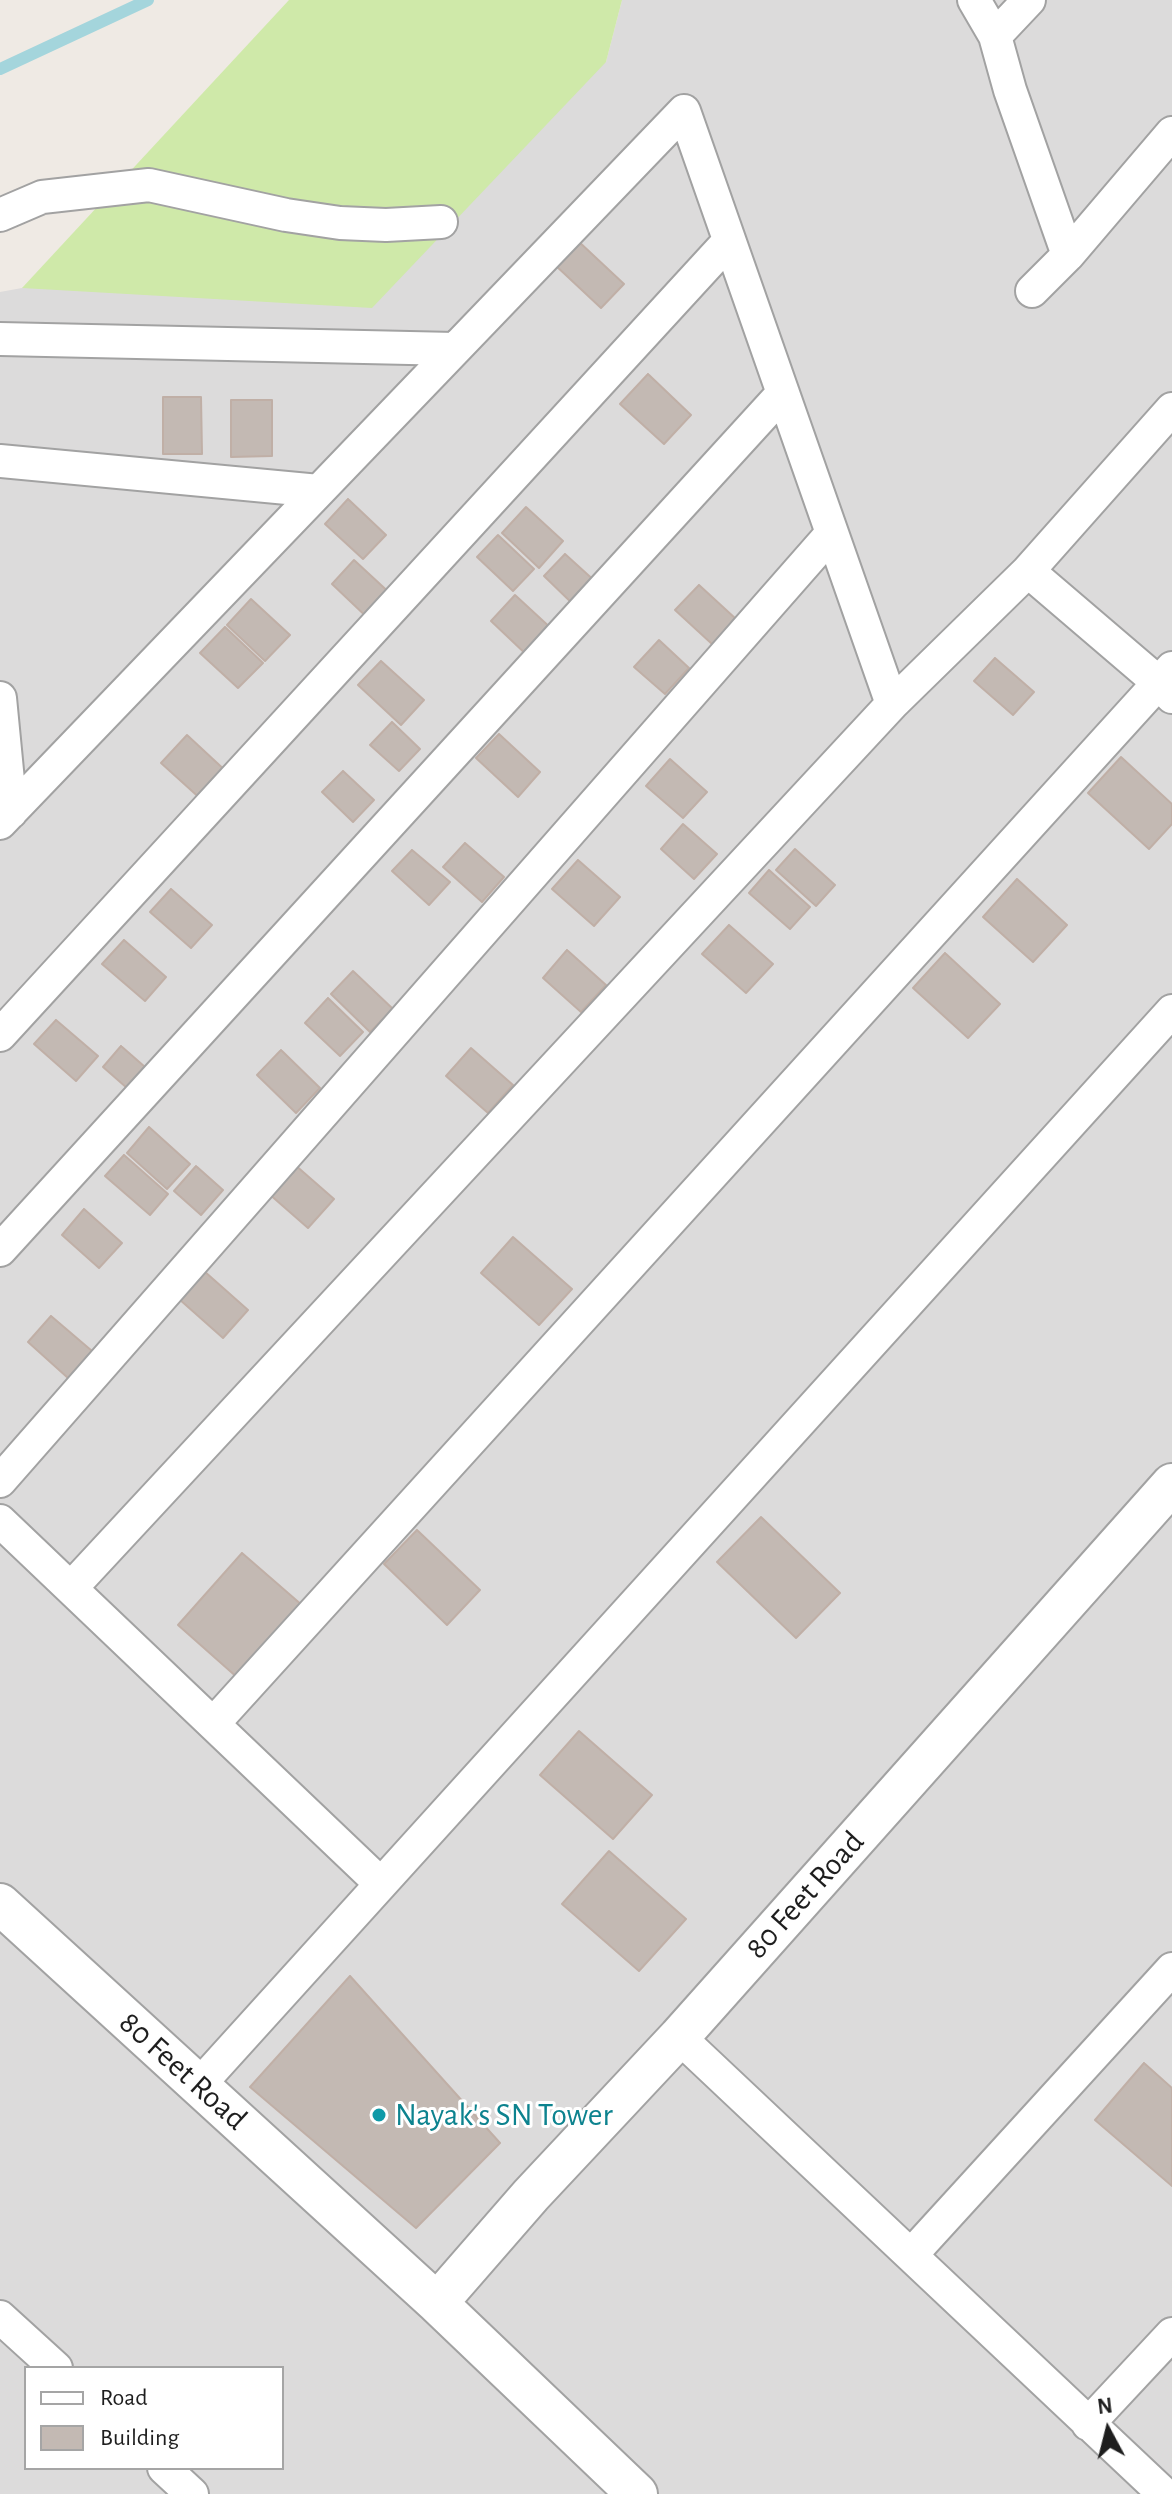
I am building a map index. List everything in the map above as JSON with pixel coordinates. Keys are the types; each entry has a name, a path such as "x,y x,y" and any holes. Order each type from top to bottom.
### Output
{"street":[{"path":"974,0 995,36 1010,90 1068,255"},
{"path":"995,36 1029,0"},
{"path":"5,818 684,111 892,704"},
{"path":"1032,291 1068,255 1172,133"},
{"path":"0,215 42,197 149,185 286,215 340,223 386,225 441,222"},
{"path":"0,1035 729,241"},
{"path":"0,339 455,349"},
{"path":"0,1250 783,393"},
{"path":"71,1588 892,704 1028,571 1172,409"},
{"path":"0,461 319,491"},
{"path":"0,1481 832,533"},
{"path":"213,1724 1168,683 1028,571"},
{"path":"0,698 5,818"},
{"path":"199,2085 1172,1011"},
{"name":"80 Feet Road","path":"437,2303 531,2195 679,2037 1172,1484"},
{"path":"0,1521 381,1884"},
{"name":"80 Feet Road","path":"0,1904 437,2303 637,2494"},
{"path":"911,2255 1172,1969"},
{"path":"679,2037 1164,2494"},
{"path":"0,2317 54,2366"},
{"path":"1088,2424 1172,2334"},
{"path":"166,2470 192,2494"}],"shaded area":[{"path":"622,0 1172,0 1172,2494 0,2494 0,292 22,288 606,62"}],"green space":[{"path":"289,0 622,0 606,62 372,308 22,288"}],"building":[{"path":"577,240 624,284 601,308 554,264"},
{"path":"648,374 691,415 664,444 620,404"},
{"path":"163,397 201,397 202,454 163,454"},
{"path":"231,400 272,400 272,456 231,457"},
{"path":"348,499 386,535 363,559 325,524"},
{"path":"526,507 563,541 539,568 502,533"},
{"path":"498,535 534,569 513,591 477,557"},
{"path":"565,554 598,584 576,607 544,576"},
{"path":"354,560 394,597 372,622 332,584"},
{"path":"699,585 736,619 712,644 675,610"},
{"path":"515,595 554,631 530,658 491,621"},
{"path":"251,599 290,635 265,661 227,625"},
{"path":"225,627 263,663 238,688 200,653"},
{"path":"659,640 689,668 665,694 634,667"},
{"path":"995,658 1034,692 1013,715 974,681"},
{"path":"381,661 424,700 401,725 358,685"},
{"path":"392,722 420,749 399,771 370,745"},
{"path":"499,734 540,772 518,797 476,758"},
{"path":"187,735 229,774 203,801 161,763"},
{"path":"1121,757 1172,804 1172,824 1149,849 1088,793"},
{"path":"670,759 707,792 683,818 646,786"},
{"path":"343,771 374,800 353,822 322,792"},
{"path":"683,824 717,854 694,879 661,849"},
{"path":"465,843 504,877 482,902 443,867"},
{"path":"795,849 835,885 816,906 776,870"},
{"path":"412,850 450,882 429,905 392,871"},
{"path":"578,860 620,897 594,926 552,889"},
{"path":"769,870 810,907 790,929 749,893"},
{"path":"1017,879 1067,925 1033,962 983,917"},
{"path":"171,889 212,925 191,948 150,912"},
{"path":"729,925 773,964 746,993 702,954"},
{"path":"124,940 166,977 145,1001 102,964"},
{"path":"567,950 606,985 581,1012 543,978"},
{"path":"945,953 1000,1004 968,1038 913,988"},
{"path":"353,971 393,1009 370,1032 331,994"},
{"path":"328,998 363,1032 340,1056 305,1023"},
{"path":"56,1020 98,1056 76,1081 34,1044"},
{"path":"121,1046 145,1067 127,1088 103,1067"},
{"path":"471,1048 513,1085 488,1113 446,1076"},
{"path":"281,1050 320,1088 296,1113 257,1075"},
{"path":"149,1127 190,1164 167,1189 127,1153"},
{"path":"124,1155 168,1194 150,1215 105,1176"},
{"path":"294,1164 334,1199 308,1228 268,1193"},
{"path":"196,1166 223,1190 201,1215 174,1191"},
{"path":"84,1209 122,1243 99,1268 62,1235"},
{"path":"513,1237 572,1289 539,1325 481,1273"},
{"path":"204,1271 248,1310 223,1338 179,1299"},
{"path":"51,1316 92,1351 68,1378 28,1342"},
{"path":"761,1517 840,1593 796,1638 717,1562"},
{"path":"417,1530 480,1590 447,1625 384,1564"},
{"path":"242,1553 303,1606 239,1679 178,1625"},
{"path":"579,1731 652,1795 613,1839 540,1775"},
{"path":"609,1851 686,1919 639,1971 562,1904"},
{"name":"Nayak's SN Tower","path":"350,1976 500,2143 416,2228 250,2087"},
{"path":"1144,2063 1172,2088 1172,2186 1095,2120"}],"waterway":[{"path":"0,69 148,0"}],"place":[{"name":"Nayak's SN Tower","path":"379,2115"}]}
